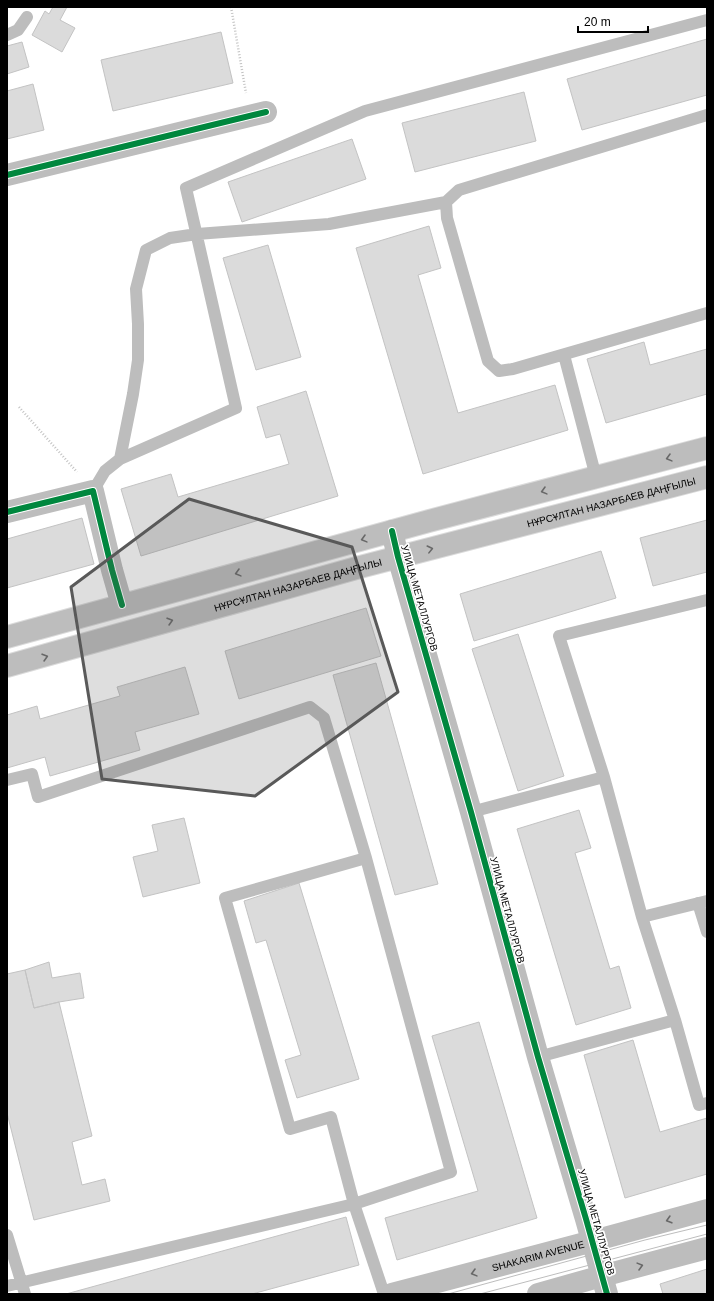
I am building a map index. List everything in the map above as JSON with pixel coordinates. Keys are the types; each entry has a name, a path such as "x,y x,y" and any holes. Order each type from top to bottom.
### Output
{"street":[{"path":"7,175 258,114"},
{"path":"7,637 392,531 707,448"},
{"name":"НҰРСҰЛТАН НАЗАРБАЕВ ДАҢҒЫЛЫ","path":"7,666 398,557 707,477"},
{"path":"7,512 93,491 122,605"},
{"name":"УЛИЦА МЕТАЛЛУРГОВ","path":"392,531 538,1057 593,1241 604,1285"},
{"name":"SHAKARIM AVENUE","path":"392,1294 707,1210"},
{"path":"538,1294 604,1285 707,1248"}],"lane":[{"path":"7,35 18,30 27,17"},
{"path":"93,491 105,471 120,460 236,408 186,188 365,111 707,20"},
{"path":"120,460 138,360 136,289 146,250 170,238 196,234 329,224 446,202 459,190 707,115"},
{"path":"446,202 447,218 488,361 499,372 564,355 707,313"},
{"path":"564,355 596,477"},
{"path":"707,600 559,636 604,777 642,917 675,1020 699,1105 707,1103"},
{"path":"7,780 32,774 38,797 310,706 324,718 366,858 451,1172 354,1204 7,1286"},
{"path":"471,812 604,777"},
{"path":"366,858 225,898 290,1129 331,1117 354,1204 384,1294"},
{"path":"642,917 703,902 707,932"},
{"path":"538,1057 675,1020"},
{"path":"7,1235 25,1294"}],"path":[{"path":"231,7 258,114"},
{"path":"18,407 93,491"}],"highlighted area":[{"path":"189,499 352,547 398,692 255,796 102,779 71,587"}],"building":[{"path":"53,7 67,7 60,20 75,28 62,52 32,35 45,11 49,14"},
{"path":"221,32 233,83 113,111 101,60"},
{"path":"707,39 707,95 582,130 567,79"},
{"path":"22,42 29,67 7,74 7,46"},
{"path":"33,84 44,130 7,139 7,91"},
{"path":"524,92 536,141 415,172 402,123"},
{"path":"352,139 366,179 242,222 228,182"},
{"path":"429,226 441,268 418,275 458,413 555,385 568,430 423,474 356,248"},
{"path":"268,245 301,357 256,370 223,258"},
{"path":"644,342 650,365 707,349 707,394 606,423 587,359"},
{"path":"306,391 338,496 141,556 121,489 171,474 178,497 289,464 280,434 266,438 257,407"},
{"path":"82,518 94,564 7,588 7,539"},
{"path":"707,520 707,572 653,586 640,538"},
{"path":"601,551 616,598 474,641 460,594"},
{"path":"366,608 381,656 239,699 225,651"},
{"path":"518,634 564,776 518,791 472,649"},
{"path":"376,663 438,884 395,895 333,675"},
{"path":"185,667 199,714 135,732 140,750 50,776 45,757 7,768 7,715 37,706 40,719 120,696 117,687"},
{"path":"579,810 591,848 575,853 610,969 619,966 631,1008 576,1025 517,829"},
{"path":"184,818 200,883 143,897 133,857 158,851 152,825"},
{"path":"299,883 359,1079 297,1098 285,1060 301,1055 266,940 256,943 244,901"},
{"path":"49,962 52,978 80,973 84,998 34,1008 25,970"},
{"path":"25,970 34,1008 59,1002 92,1136 72,1142 82,1185 105,1179 110,1201 34,1220 7,1113 7,974"},
{"path":"479,1022 537,1218 397,1260 385,1218 478,1191 432,1036"},
{"path":"633,1040 660,1132 707,1118 707,1174 625,1198 584,1055"},
{"path":"346,1217 359,1265 252,1294 66,1294"},
{"path":"707,1269 707,1294 663,1294 660,1284"}],"tram line":[{"path":"448,1294 645,1240 707,1225"},
{"path":"480,1294 707,1234"}],"cycle path":[{"path":"7,175 266,112"},
{"path":"7,512 93,491 122,605"},
{"path":"392,531 538,1057 607,1294"}]}
